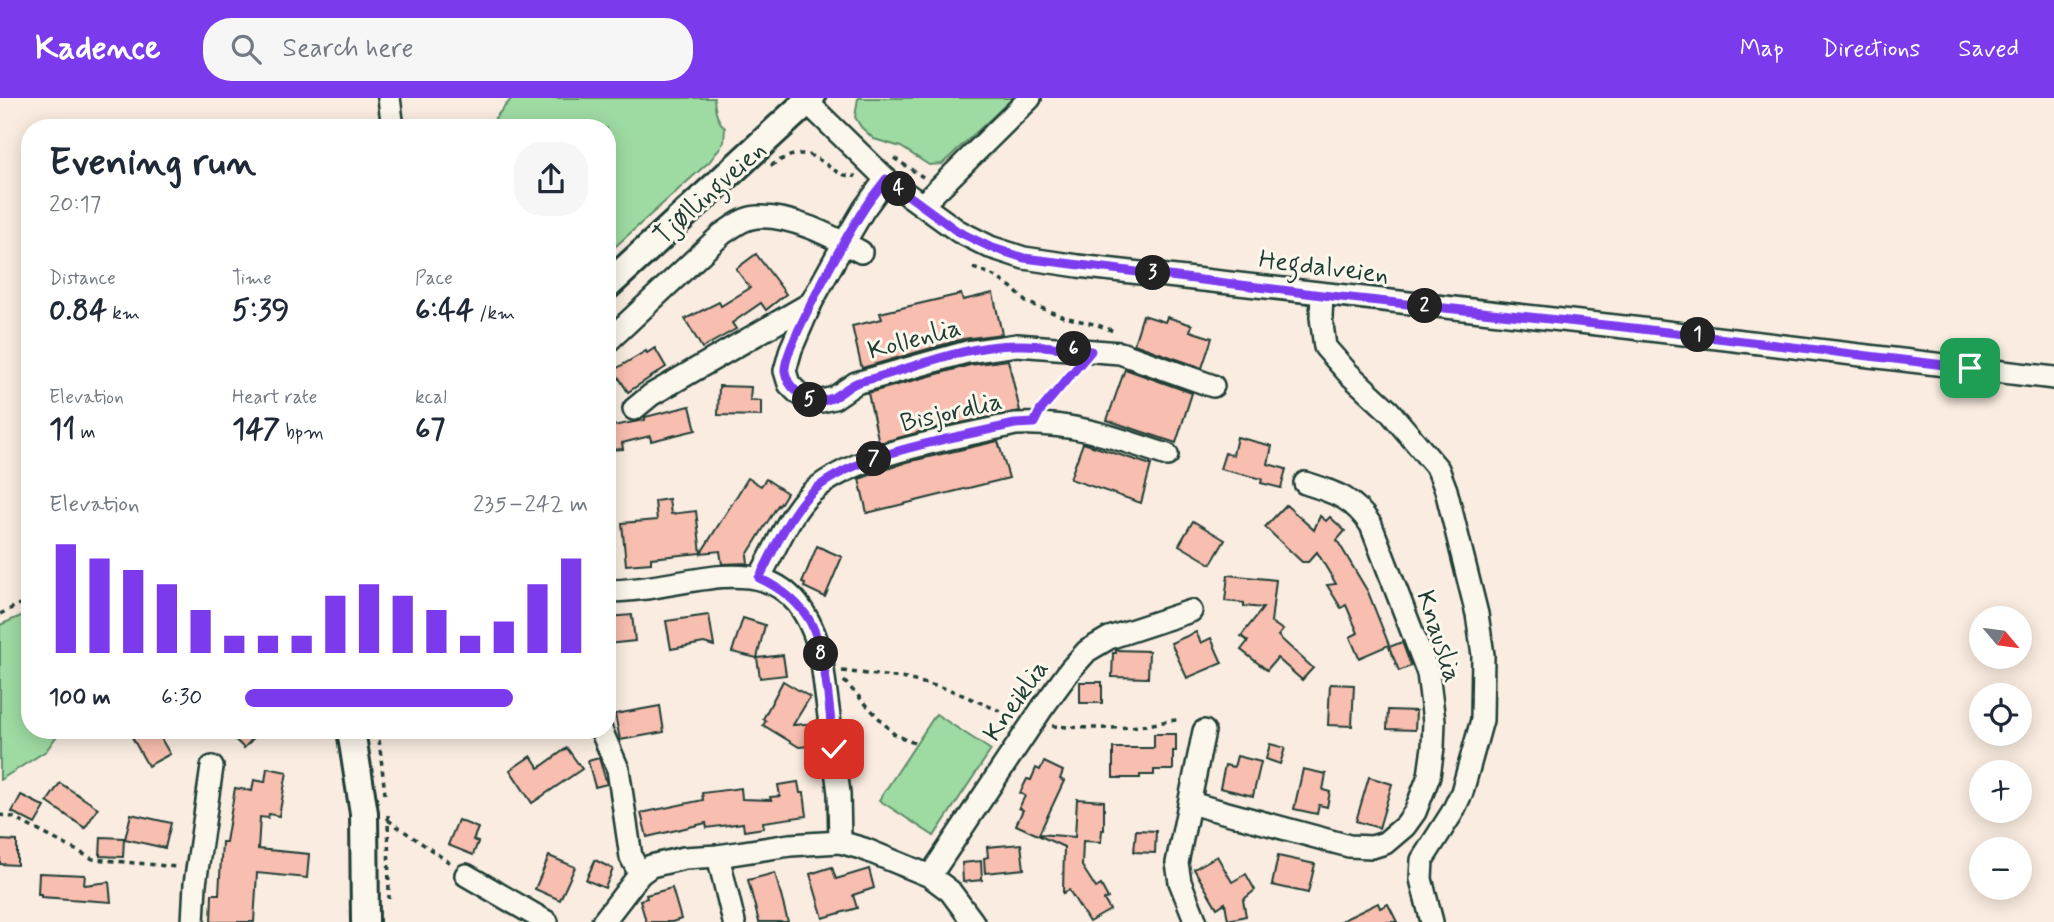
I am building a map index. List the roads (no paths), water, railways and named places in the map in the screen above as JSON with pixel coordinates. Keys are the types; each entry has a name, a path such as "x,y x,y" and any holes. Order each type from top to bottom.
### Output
{"main road":[{"name":"Tjøllingveien","path":"616,278 809,100"},
{"path":"352,739 364,813 365,922"}],"street":[{"path":"389,98 392,119"},
{"path":"922,205 1030,98"},
{"name":"Hegdalveien","path":"809,100 886,179 957,231 990,247 1024,258 1322,295 1633,328 2054,378"},
{"name":"Kollenlia","path":"886,179 864,209 853,248 811,303 791,349 785,371 789,384 809,400 834,398 856,383 967,352 1017,345 1114,352 1213,386"},
{"path":"616,334 723,234 741,221 756,217 788,222 853,248"},
{"path":"1322,295 1321,317 1325,347 1390,412 1438,469 1477,614 1483,655 1482,720 1462,792 1420,867 1424,896 1432,922"},
{"path":"634,409 651,395 811,303"},
{"name":"Bisjordlia","path":"759,578 794,513 806,498 821,484 842,471 891,453 1015,424 1034,423 1092,430 1167,455"},
{"name":"Knauslia","path":"1190,803 1321,840 1361,847 1385,843 1395,836 1415,812 1422,797 1432,757 1434,721 1428,673 1371,525 1361,510 1349,500 1305,483"},
{"path":"616,590 733,575 759,578 777,587 794,601 808,617 821,655 838,782 840,842"},
{"name":"Kneiklia","path":"930,876 1029,727 1087,651 1109,638 1191,611"},
{"path":"1196,922 1180,882 1177,863 1204,731"},
{"path":"605,739 618,769 631,857 640,874"},
{"path":"193,922 197,868 212,767"},
{"path":"603,922 640,874 651,866 684,858 718,856 790,845 840,842 930,876 950,891 973,922"},
{"path":"718,856 734,922"},
{"path":"466,875 547,922"}]}
